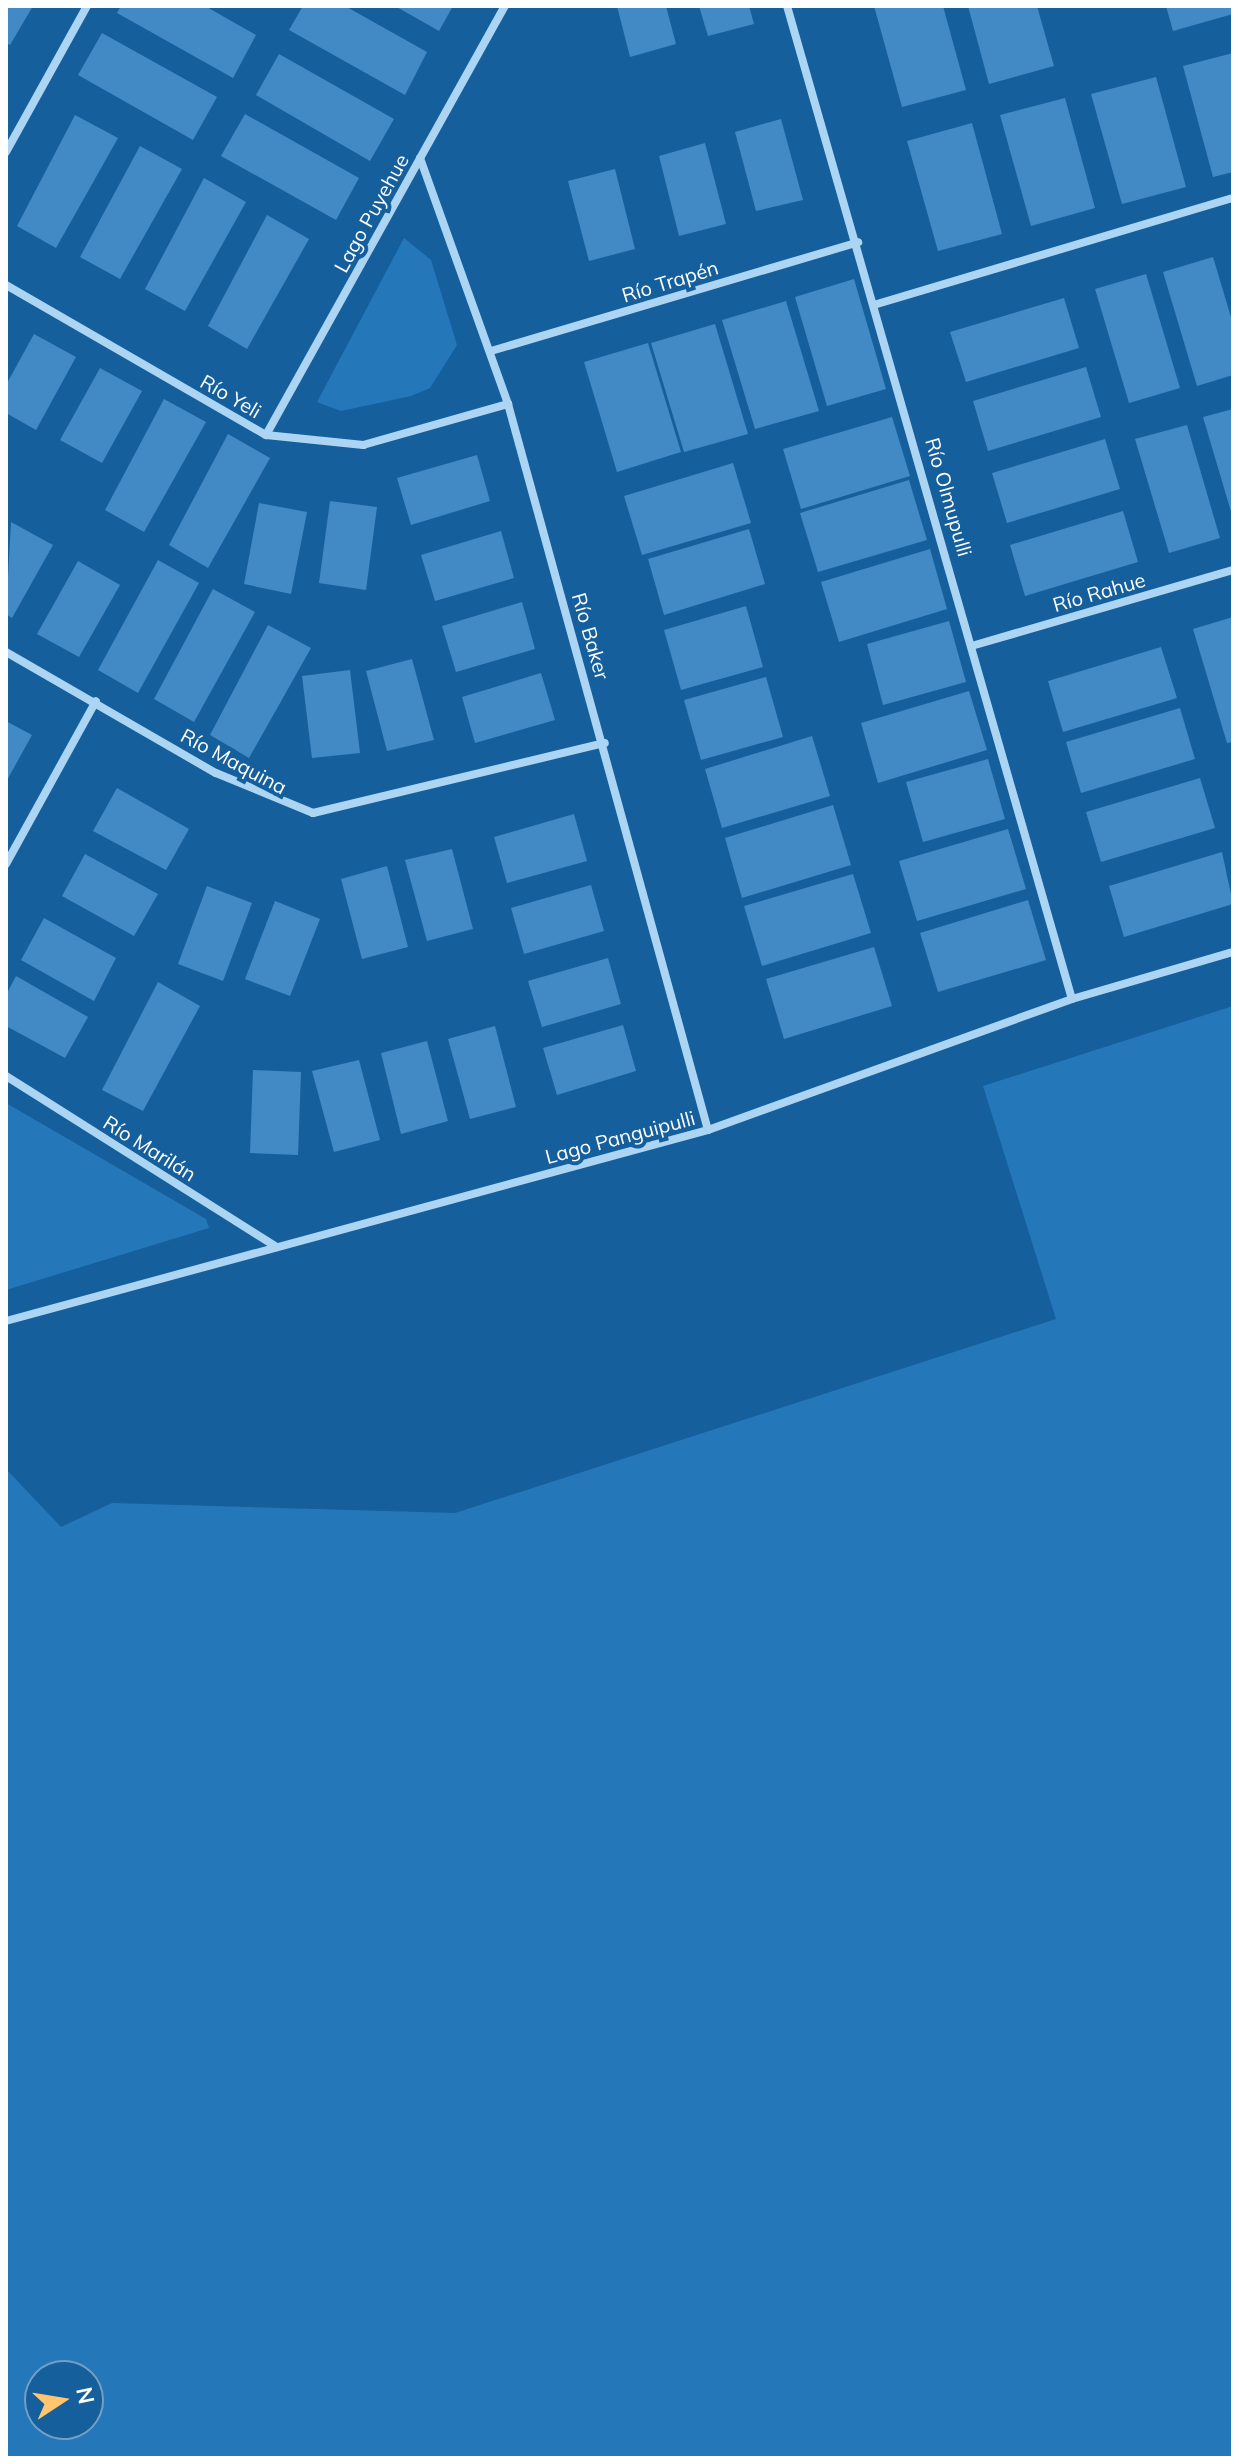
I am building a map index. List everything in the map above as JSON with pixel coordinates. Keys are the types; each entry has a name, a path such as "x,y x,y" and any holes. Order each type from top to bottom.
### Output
{"street":[{"path":"6,152 87,6"},
{"name":"Lago Puyehue","path":"266,435 505,6"},
{"name":"Río Olmupulli","path":"787,6 975,645 1072,999"},
{"name":"Río Baker","path":"420,158 508,404 605,743 708,1130"},
{"path":"877,304 1233,198"},
{"name":"Río Trapén","path":"491,351 858,242"},
{"name":"Río Yeli","path":"6,285 266,435 363,445 508,404"},
{"name":"Río Rahue","path":"975,645 1233,570"},
{"name":"Río Maquina","path":"6,652 96,701 216,773 313,813 605,743"},
{"path":"6,864 96,701"},
{"name":"Lago Panguipulli","path":"6,1321 708,1130 1072,999 1233,952"},
{"name":"Río Marilán","path":"6,1076 277,1247"}],"shaded area":[{"path":"404,238 431,260 457,345 430,388 411,396 341,411 317,402"},
{"path":"1233,1006 1233,2458 6,2458 6,1469 61,1527 112,1503 455,1513 1056,1319 983,1086"},
{"path":"6,1103 206,1219 209,1228 6,1290"}],"building":[{"path":"6,6 33,6 10,45 6,43"},
{"path":"121,6 205,6 256,35 233,78 117,13"},
{"path":"303,6 345,6 427,52 405,95 289,30"},
{"path":"395,6 453,6 439,31"},
{"path":"617,6 666,6 676,44 630,57"},
{"path":"699,6 749,6 754,24 708,36"},
{"path":"874,6 943,6 966,90 902,107"},
{"path":"968,6 1037,6 1054,66 989,84"},
{"path":"1166,6 1233,6 1233,14 1173,31"},
{"path":"102,33 217,97 193,140 78,75"},
{"path":"1233,53 1233,172 1213,177 1183,66"},
{"path":"279,54 394,119 370,161 256,95"},
{"path":"1156,77 1186,187 1122,204 1091,94"},
{"path":"1065,98 1095,208 1031,226 1000,115"},
{"path":"245,114 359,178 336,220 221,156"},
{"path":"75,115 118,138 56,248 17,226"},
{"path":"781,119 803,200 756,211 735,132"},
{"path":"972,123 1002,234 938,251 907,141"},
{"path":"705,143 726,224 679,236 659,156"},
{"path":"140,146 182,169 120,279 80,257"},
{"path":"615,169 635,249 589,261 568,181"},
{"path":"204,178 246,202 185,311 145,289"},
{"path":"267,215 309,239 247,349 208,326"},
{"path":"1213,257 1233,324 1233,375 1197,386 1163,272"},
{"path":"1146,274 1180,388 1129,403 1095,289"},
{"path":"854,279 886,389 827,406 795,297"},
{"path":"1064,298 1079,348 966,382 950,332"},
{"path":"786,301 819,411 755,429 722,320"},
{"path":"715,324 748,434 684,452 651,343"},
{"path":"34,334 76,357 36,430 6,413 6,385"},
{"path":"648,343 681,452 617,472 584,362"},
{"path":"1086,367 1101,417 988,451 973,401"},
{"path":"100,368 142,391 102,463 60,440"},
{"path":"164,399 206,422 144,532 105,510"},
{"path":"1233,409 1233,515 1232,515 1203,417"},
{"path":"892,417 910,476 801,509 783,449"},
{"path":"1187,425 1220,538 1169,553 1135,439"},
{"path":"228,434 270,458 208,568 169,545"},
{"path":"1105,439 1120,489 1007,523 992,473"},
{"path":"477,455 490,501 411,525 397,478"},
{"path":"733,463 751,523 642,555 624,496"},
{"path":"909,480 927,540 818,572 800,513"},
{"path":"330,501 377,507 366,590 319,583"},
{"path":"259,503 307,512 291,594 244,584"},
{"path":"1123,511 1138,562 1025,596 1010,545"},
{"path":"11,522 53,545 12,618 6,614"},
{"path":"749,529 765,584 664,615 648,559"},
{"path":"501,531 514,578 435,601 421,555"},
{"path":"930,549 947,609 839,642 821,582"},
{"path":"158,560 199,583 138,693 98,670"},
{"path":"78,561 120,585 79,657 37,634"},
{"path":"213,589 255,612 194,722 154,699"},
{"path":"522,602 535,649 456,672 442,626"},
{"path":"746,606 763,667 681,690 664,630"},
{"path":"1233,617 1233,742 1227,743 1193,629"},
{"path":"949,621 966,682 883,705 867,644"},
{"path":"268,625 311,648 249,758 210,735"},
{"path":"1161,647 1177,698 1063,732 1048,681"},
{"path":"412,659 434,740 387,751 366,671"},
{"path":"350,670 360,753 312,758 302,676"},
{"path":"541,673 555,720 475,743 462,697"},
{"path":"766,677 783,737 701,760 684,700"},
{"path":"969,691 987,750 878,783 861,723"},
{"path":"1180,708 1195,759 1081,793 1066,742"},
{"path":"6,721 32,735 6,782"},
{"path":"812,736 830,796 722,828 705,769"},
{"path":"988,759 1005,819 923,842 906,782"},
{"path":"1200,778 1215,828 1101,862 1086,812"},
{"path":"117,788 189,829 166,870 93,831"},
{"path":"833,805 851,865 742,898 725,838"},
{"path":"574,814 587,861 507,883 494,837"},
{"path":"1008,829 1026,889 917,921 899,861"},
{"path":"452,849 473,929 427,941 405,860"},
{"path":"1222,852 1233,904 1124,937 1109,886"},
{"path":"85,854 158,894 134,936 62,896"},
{"path":"387,866 408,947 362,959 341,879"},
{"path":"853,874 871,933 762,966 744,906"},
{"path":"591,885 604,931 524,954 511,908"},
{"path":"207,886 252,903 223,981 178,964"},
{"path":"1028,900 1046,960 938,992 920,933"},
{"path":"275,901 320,919 290,996 245,979"},
{"path":"44,918 116,958 94,1001 21,960"},
{"path":"874,947 892,1006 784,1039 766,979"},
{"path":"608,958 621,1004 542,1027 528,981"},
{"path":"16,976 88,1017 65,1058 6,1026 6,995"},
{"path":"158,982 200,1006 143,1111 102,1090"},
{"path":"623,1025 636,1071 557,1095 543,1048"},
{"path":"495,1026 516,1107 470,1119 448,1039"},
{"path":"427,1041 448,1121 401,1134 381,1053"},
{"path":"359,1060 380,1140 334,1152 312,1071"},
{"path":"253,1070 301,1072 298,1155 250,1153"}]}
